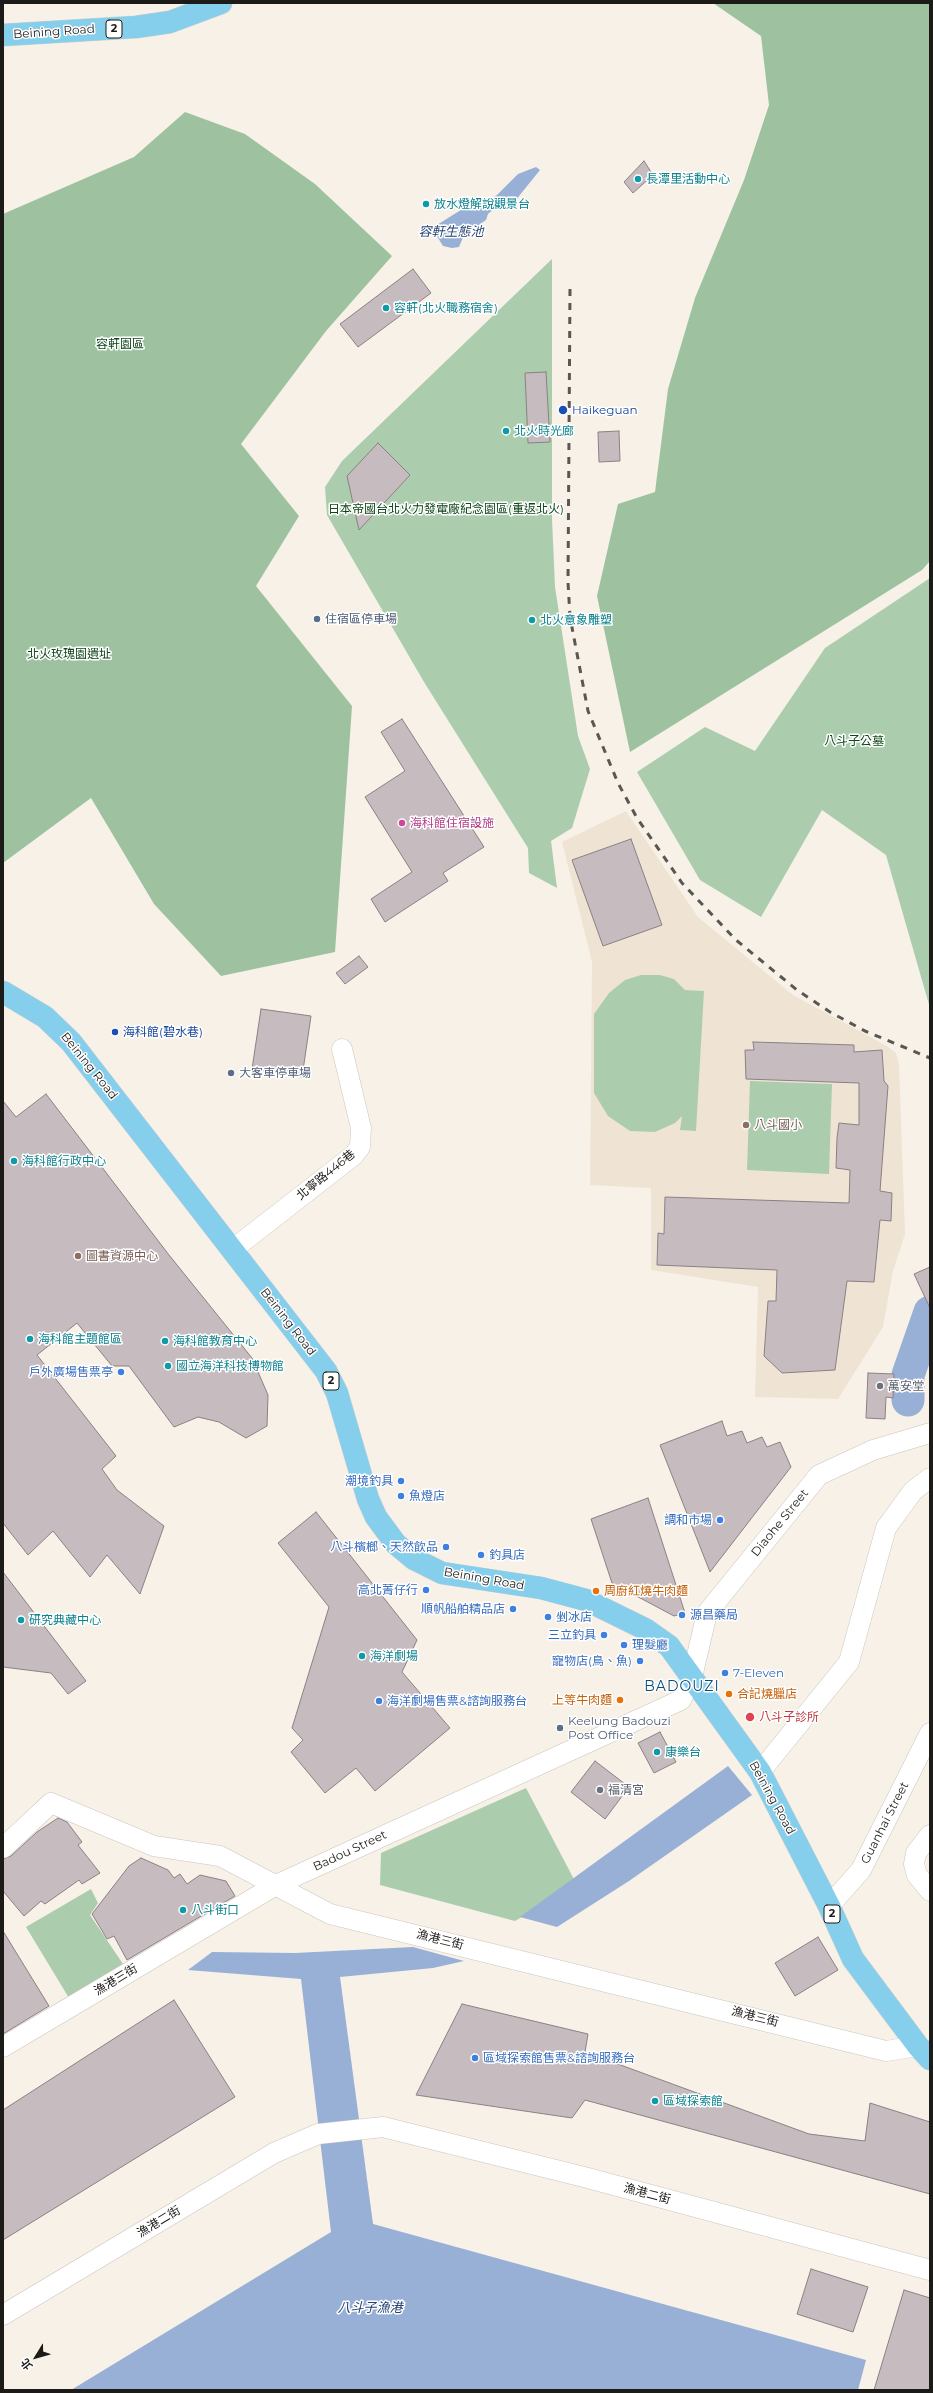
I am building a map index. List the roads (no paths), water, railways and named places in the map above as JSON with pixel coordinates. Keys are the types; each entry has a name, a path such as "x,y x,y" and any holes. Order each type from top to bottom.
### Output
{"main road":[{"name":"Beining Road","path":"3,35 136,27 170,22 221,3"},
{"name":"Beining Road","path":"3,992 45,1017 71,1042 326,1371 337,1393 368,1499 376,1517 396,1544 414,1559 442,1573 541,1588 586,1600 645,1629 669,1646 760,1772 829,1906 852,1959 924,2053"}],"street":[{"name":"北寧路446巷","path":"232,1250 354,1155 360,1147 361,1128 342,1049"},
{"name":"Diaohe Street","path":"692,1677 707,1613 819,1475 873,1450 930,1433"},
{"path":"760,1772 849,1662 886,1528 913,1491 930,1478"},
{"name":"Badou Street","path":"276,1885 681,1700 692,1677"},
{"name":"Guanhai Street","path":"829,1906 861,1870 930,1733"},
{"path":"3,1848 51,1803 154,1846 220,1856 276,1885"},
{"path":"930,1835 916,1853 914,1864 917,1874 930,1891"},
{"name":"漁港三街","path":"3,2047 276,1885 330,1914 886,2051 924,2053"},
{"name":"漁港二街","path":"3,2315 274,2153 318,2134 383,2127 584,2177 930,2270"}],"water":[{"name":"容軒生態池","path":"536,167 540,170 515,201 497,206 488,214 486,220 464,235 459,247 452,248 443,246 432,228 464,208 481,205 497,195 518,174"},
{"path":"728,1766 752,1795 629,1881 557,1927 520,1917"},
{"name":"八斗子漁港","path":"413,1947 464,1961 433,1968 340,1977 373,2224 866,2360 858,2390 71,2390 331,2232 301,1979 188,1970 212,1952 295,1953"}],"waterway":[{"path":"908,1400 908,1375 930,1312"}],"railway":[{"path":"570,289 568,582 570,617 588,711 618,783 637,818 682,883 736,940 797,990 830,1012 865,1031 930,1058"}],"place":[{"name":"長潭里活動中心","path":"638,179"},
{"name":"放水燈解說觀景台","path":"426,204"},
{"name":"容軒(北火職務宿舍)","path":"386,308"},
{"name":"Haikeguan","path":"563,410"},
{"name":"北火時光廊","path":"506,431"},
{"name":"住宿區停車場","path":"317,619"},
{"name":"北火意象雕塑","path":"532,620"},
{"name":"海科館住宿設施","path":"402,823"},
{"name":"海科館(碧水巷)","path":"115,1032"},
{"name":"大客車停車場","path":"231,1073"},
{"name":"八斗國小","path":"746,1125"},
{"name":"海科館行政中心","path":"14,1161"},
{"name":"圖書資源中心","path":"78,1256"},
{"name":"海科館主題館區","path":"30,1339"},
{"name":"海科館教育中心","path":"165,1341"},
{"name":"國立海洋科技博物館","path":"168,1366"},
{"name":"戶外廣場售票亭","path":"121,1372"},
{"name":"萬安堂","path":"880,1386"},
{"name":"潮境釣具","path":"401,1481"},
{"name":"魚燈店","path":"401,1496"},
{"name":"調和市場","path":"720,1520"},
{"name":"八斗檳榔、天然飲品","path":"446,1547"},
{"name":"釣具店","path":"481,1555"},
{"name":"高北菁仔行","path":"426,1590"},
{"name":"周廚紅燒牛肉麵","path":"596,1591"},
{"name":"順帆船舶精品店","path":"513,1609"},
{"name":"源昌藥局","path":"682,1615"},
{"name":"剉冰店","path":"548,1617"},
{"name":"研究典藏中心","path":"21,1620"},
{"name":"三立釣具","path":"604,1635"},
{"name":"理髮廳","path":"624,1645"},
{"name":"海洋劇場","path":"362,1656"},
{"name":"寵物店(鳥、魚)","path":"640,1661"},
{"name":"7-Eleven","path":"725,1673"},
{"name":"合記燒臘店","path":"729,1694"},
{"name":"上等牛肉麵","path":"620,1700"},
{"name":"海洋劇場售票&諮詢服務台","path":"379,1701"},
{"name":"八斗子診所","path":"750,1717"},
{"name":"Keelung Badouzi Post Office","path":"560,1728"},
{"name":"康樂台","path":"657,1752"},
{"name":"福清宮","path":"600,1790"},
{"name":"八斗街口","path":"183,1910"},
{"name":"區域探索館售票&諮詢服務台","path":"475,2058"},
{"name":"區域探索館","path":"655,2101"}],"district":[{"name":"BADOUZI","path":"682,1687"}],"park label":[{"name":"容軒園區","path":"120,344"},
{"name":"日本帝國台北火力發電廠紀念園區(重返北火)","path":"446,509"},
{"name":"北火玫瑰園遺址","path":"69,654"},
{"name":"八斗子公墓","path":"854,741"}]}
